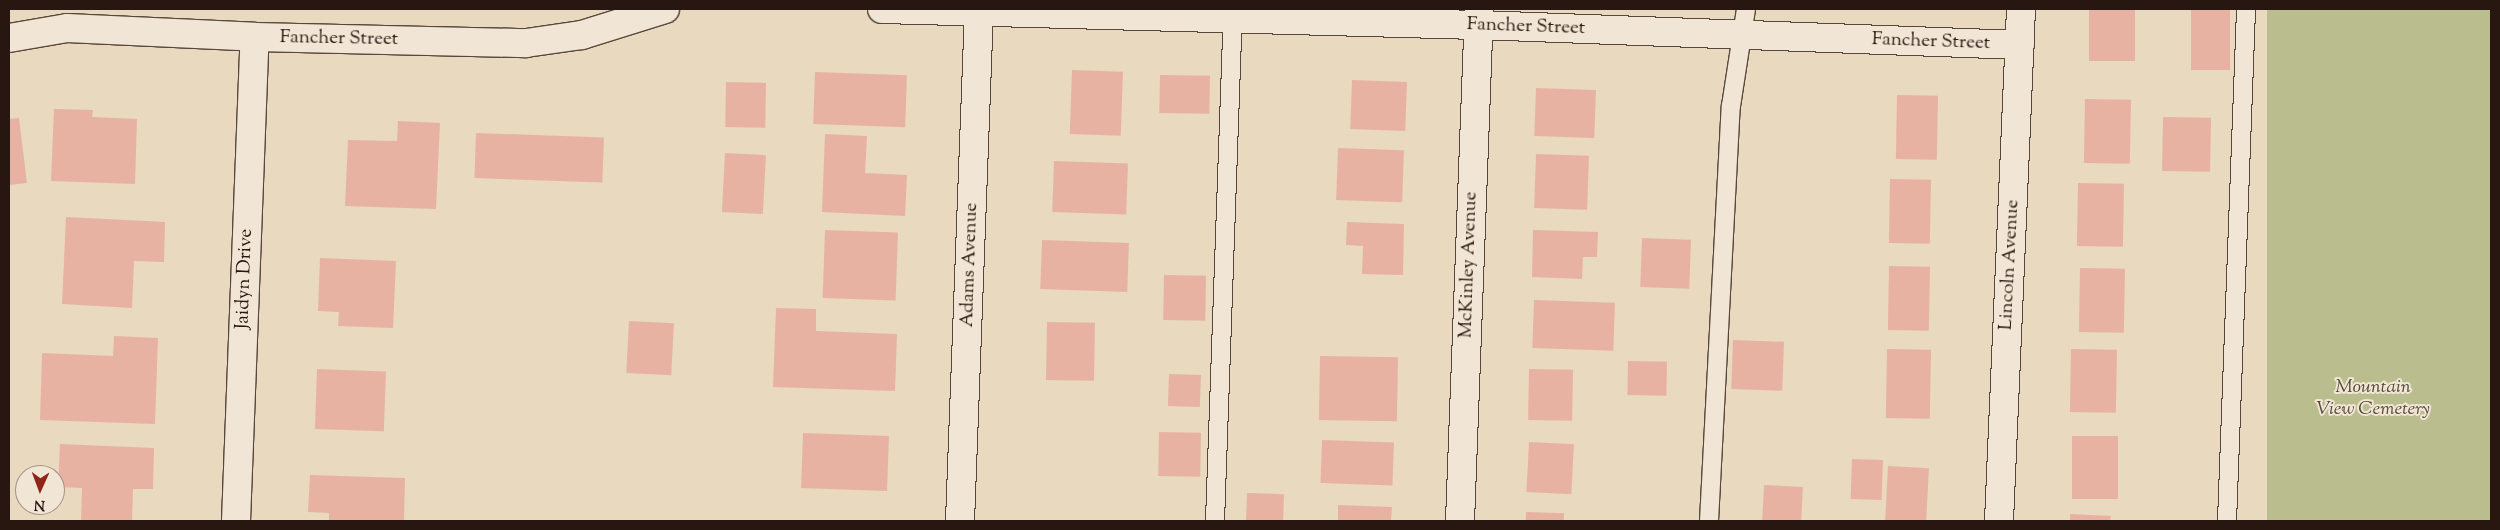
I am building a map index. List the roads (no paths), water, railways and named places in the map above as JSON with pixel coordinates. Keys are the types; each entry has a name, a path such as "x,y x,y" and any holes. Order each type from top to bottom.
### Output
{"street":[{"name":"Fancher Street","path":"9,38 67,28 255,37 526,43 582,35 665,9"},
{"name":"Fancher Street","path":"882,9 1743,22 2020,45"},
{"name":"Lincoln Avenue","path":"1999,521 2021,9"},
{"name":"Adams Avenue","path":"960,521 979,10"},
{"name":"McKinley Avenue","path":"1460,521 1479,17"},
{"name":"Jaidyn Drive","path":"236,521 255,37"}],"lane":[{"path":"2227,521 2246,9"},
{"path":"1215,521 1233,14"},
{"path":"1709,521 1731,106 1743,22"}],"park label":[{"name":"Mountain View Cemetery","path":"2373,399"}]}
